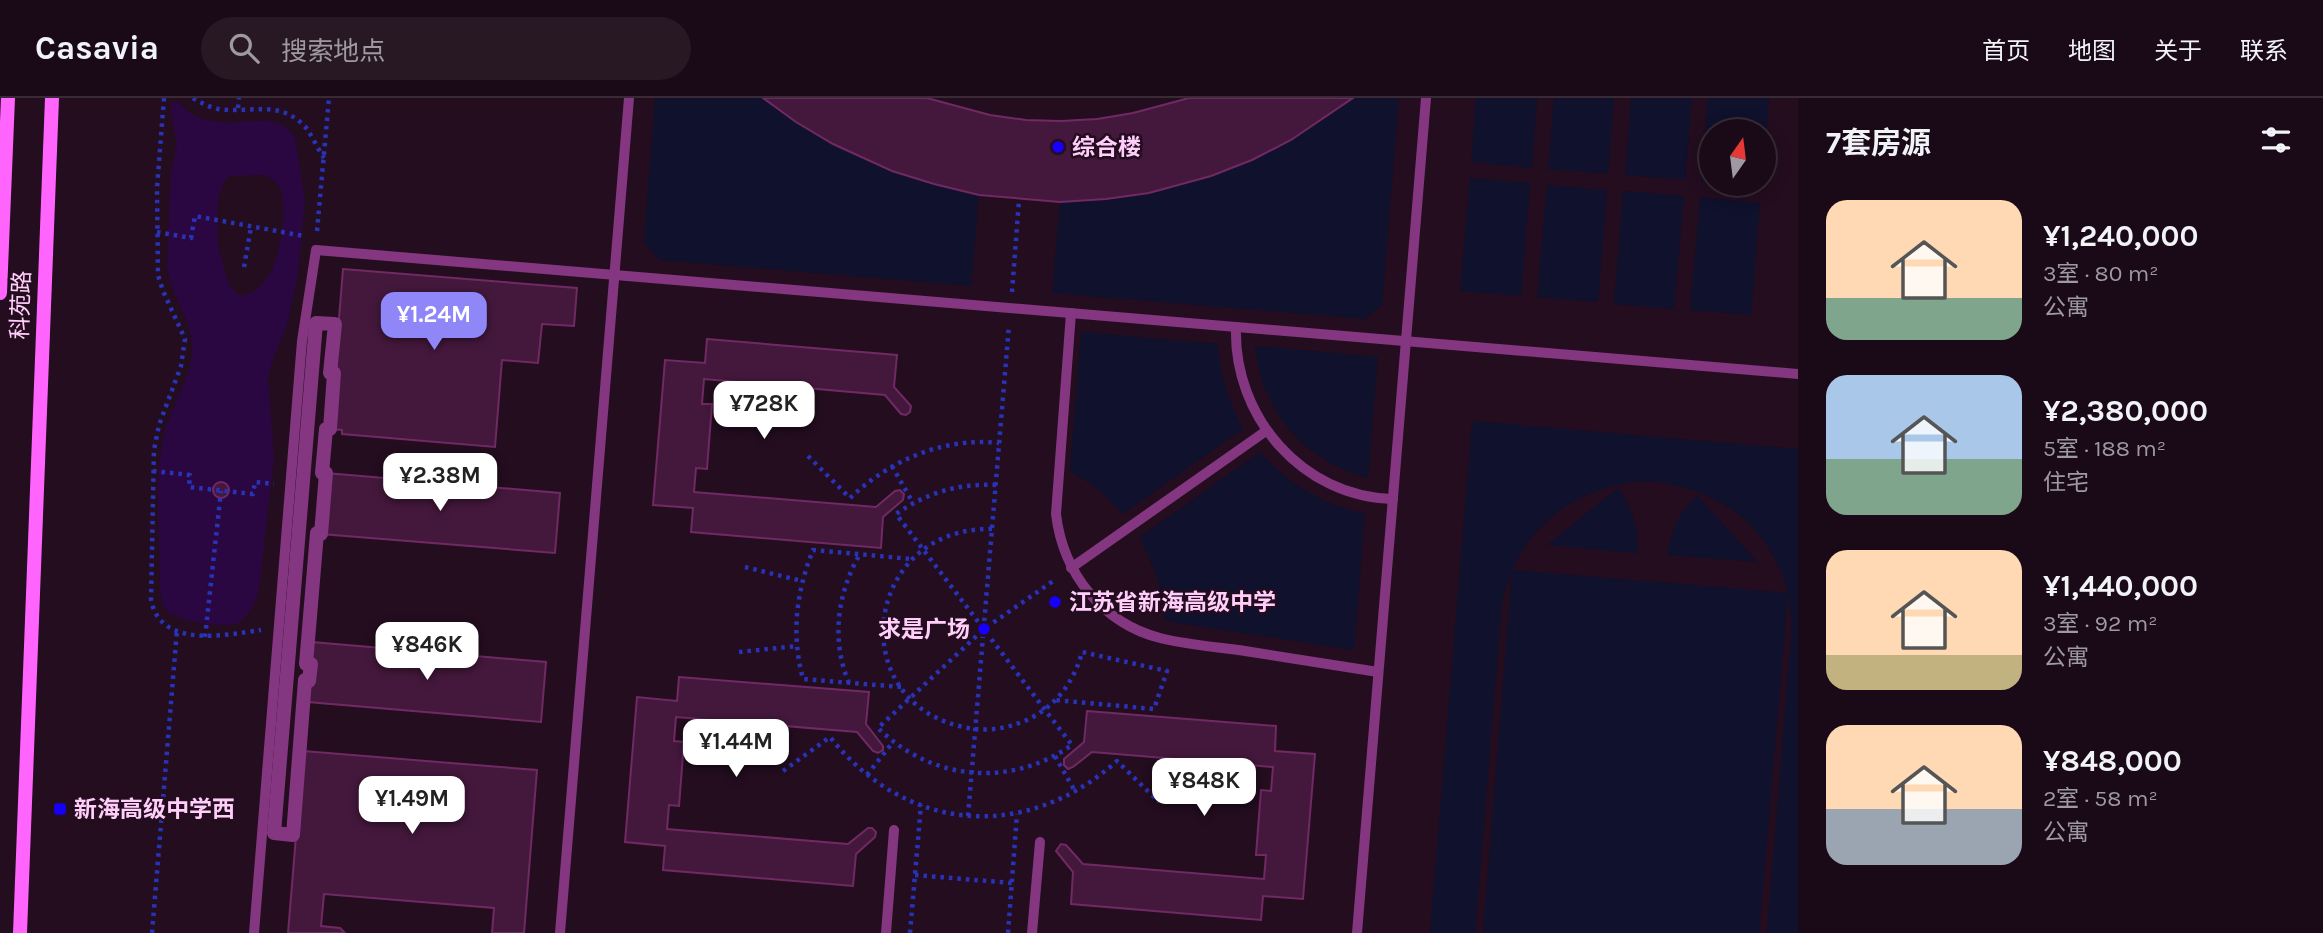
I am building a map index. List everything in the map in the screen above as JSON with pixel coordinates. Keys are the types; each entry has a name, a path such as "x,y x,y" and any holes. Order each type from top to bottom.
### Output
{"main road":[{"name":"科苑路","path":"0,293 8,98"},
{"name":"科苑路","path":"20,933 52,98"}],"street":[{"path":"316,323 335,324 330,373 334,373 330,429 326,429 322,473 326,473 321,534 317,533 306,664 311,664 309,681 305,680 293,835 274,833 316,323"}],"lane":[{"path":"561,933 629,98"},
{"path":"1357,933 1426,98"},
{"path":"254,933 302,341 316,250 1798,374"},
{"path":"1071,313 1056,505 1058,533 1071,568 1088,593 1125,624 1151,635 1378,672"},
{"path":"1236,327 1237,357 1242,379 1249,401 1266,431 1297,464 1326,482 1358,494 1393,499"},
{"path":"1071,568 1266,431"},
{"path":"886,933 894,830"},
{"path":"1032,933 1040,842"}],"path":[{"path":"164,98 158,164 157,232 160,283 185,339 181,366 156,435 150,600 158,619 177,631 205,636 279,628"},
{"path":"193,98 206,106 220,109 275,108 293,116 306,128 324,158"},
{"path":"238,108 239,98"},
{"path":"316,250 329,98"},
{"path":"968,816 1019,200"},
{"path":"157,232 191,239 195,216 307,237"},
{"path":"244,267 251,227"},
{"path":"808,456 850,498 892,466 940,447 966,443 999,443"},
{"path":"892,466 913,503"},
{"path":"155,471 190,475 189,487 221,491 253,494 255,482 276,485"},
{"path":"996,485 950,488 913,503 896,514 923,550 984,629 1072,745 1037,764 1007,772 967,773 928,763 893,742 878,729 984,629 1071,568"},
{"path":"205,636 221,491"},
{"path":"992,529 961,532 941,539 912,559 892,587 883,621 891,669 915,703 932,716 972,729 1014,725 1045,709 1069,684 1082,652 1167,671 1154,709 1055,700"},
{"path":"902,687 803,679 797,646 797,614 802,582 813,550 912,559"},
{"path":"849,683 841,657 839,617 845,587 860,554"},
{"path":"745,567 802,582"},
{"path":"152,933 177,631"},
{"path":"739,652 797,646"},
{"path":"783,771 830,737 867,775 888,790 921,805 949,813 968,816 1017,814 1052,804 1076,793 1118,761 1159,802"},
{"path":"867,775 893,742"},
{"path":"1055,756 1076,793"},
{"path":"910,933 921,805"},
{"path":"1008,933 1017,814"},
{"path":"915,874 1012,883"}],"shaded area":[{"path":"655,98 763,98 814,133 872,163 913,178 979,195 971,286 659,260 644,243"},
{"path":"1353,98 1399,98 1382,305 1365,319 1052,293 1060,202 1139,193 1215,174 1286,142"},
{"path":"1476,98 1537,98 1532,168 1471,162"},
{"path":"1554,98 1614,98 1608,174 1548,169"},
{"path":"1631,98 1692,98 1685,180 1625,175"},
{"path":"1708,98 1769,98 1767,119 1706,119"},
{"path":"176,100 192,114 209,121 257,121 284,126 295,137 305,201 298,273 287,325 268,378 274,458 259,590 249,613 232,625 202,623 172,615 164,607 160,590 158,489 161,449 168,421 185,381 192,350 186,319 167,269 171,173 177,145 170,106","holes":["264,175 274,180 283,198 279,247 271,270 261,285 249,294 238,294 229,284 218,243 219,197 229,176"]},
{"path":"1470,178 1530,183 1521,296 1460,291"},
{"path":"1547,185 1607,190 1598,302 1537,297"},
{"path":"1623,191 1684,196 1674,309 1614,304"},
{"path":"1700,197 1760,203 1751,315 1690,310"},
{"path":"1081,332 1218,344 1226,388 1243,429 1123,514 1097,488 1070,471"},
{"path":"1255,346 1378,357 1368,478 1325,460 1290,430 1266,392"},
{"path":"1472,421 1798,449 1798,933 1767,933 1791,638 1788,594 1759,933 1483,933 1512,571 1504,593 1501,614 1475,933 1430,933","holes":["1647,481 1696,491 1737,513 1768,547 1780,569 1788,593 1512,570 1535,533 1550,518 1585,496 1625,483"]},
{"path":"1260,452 1283,474 1308,492 1335,505 1365,514 1354,650 1165,621 1159,582 1140,537"},
{"path":"1618,488 1634,519 1638,553 1547,545"},
{"path":"1697,495 1757,562 1667,555 1677,522"}],"building":[{"name":"综合楼","path":"763,98 927,98 990,115 1061,121 1133,113 1189,98 1353,98 1291,140 1252,160 1211,176 1149,193 1060,202 979,195 892,171 833,144"},
{"path":"343,269 577,288 574,326 542,324 538,363 502,360 495,447 342,434 342,430 330,429"},
{"path":"707,339 897,355 894,387 911,406 906,415 901,414 885,395 704,379 702,404 712,404 707,469 696,468 694,492 876,507 900,490 904,494 903,500 883,517 881,548 691,532 693,508 653,505 665,360 705,363"},
{"path":"326,473 560,493 555,553 321,534"},
{"path":"221,482 227,484 227,496 221,498 215,496 213,490 215,484"},
{"path":"312,642 546,662 541,722 308,702"},
{"path":"679,677 869,692 866,724 883,746 883,750 878,753 873,751 857,732 676,717 674,741 684,742 679,806 669,805 667,829 848,844 868,828 872,828 876,832 875,837 856,854 853,886 663,870 665,846 625,842 637,697 677,701"},
{"path":"1087,711 1276,726 1275,751 1315,754 1303,899 1263,896 1261,920 1071,904 1073,872 1056,851 1061,844 1066,845 1083,864 1264,879 1266,855 1256,855 1261,790 1271,791 1273,767 1092,752 1068,769 1064,765 1064,759 1084,742"},
{"path":"303,751 537,770 524,933 492,933 494,908 324,894 321,926 340,928 345,933 288,933"}],"place":[{"name":"综合楼","path":"1058,147"},
{"name":"江苏省新海高级中学","path":"1055,602"},
{"name":"求是广场","path":"984,629"},
{"name":"新海高级中学西","path":"60,809"}]}
